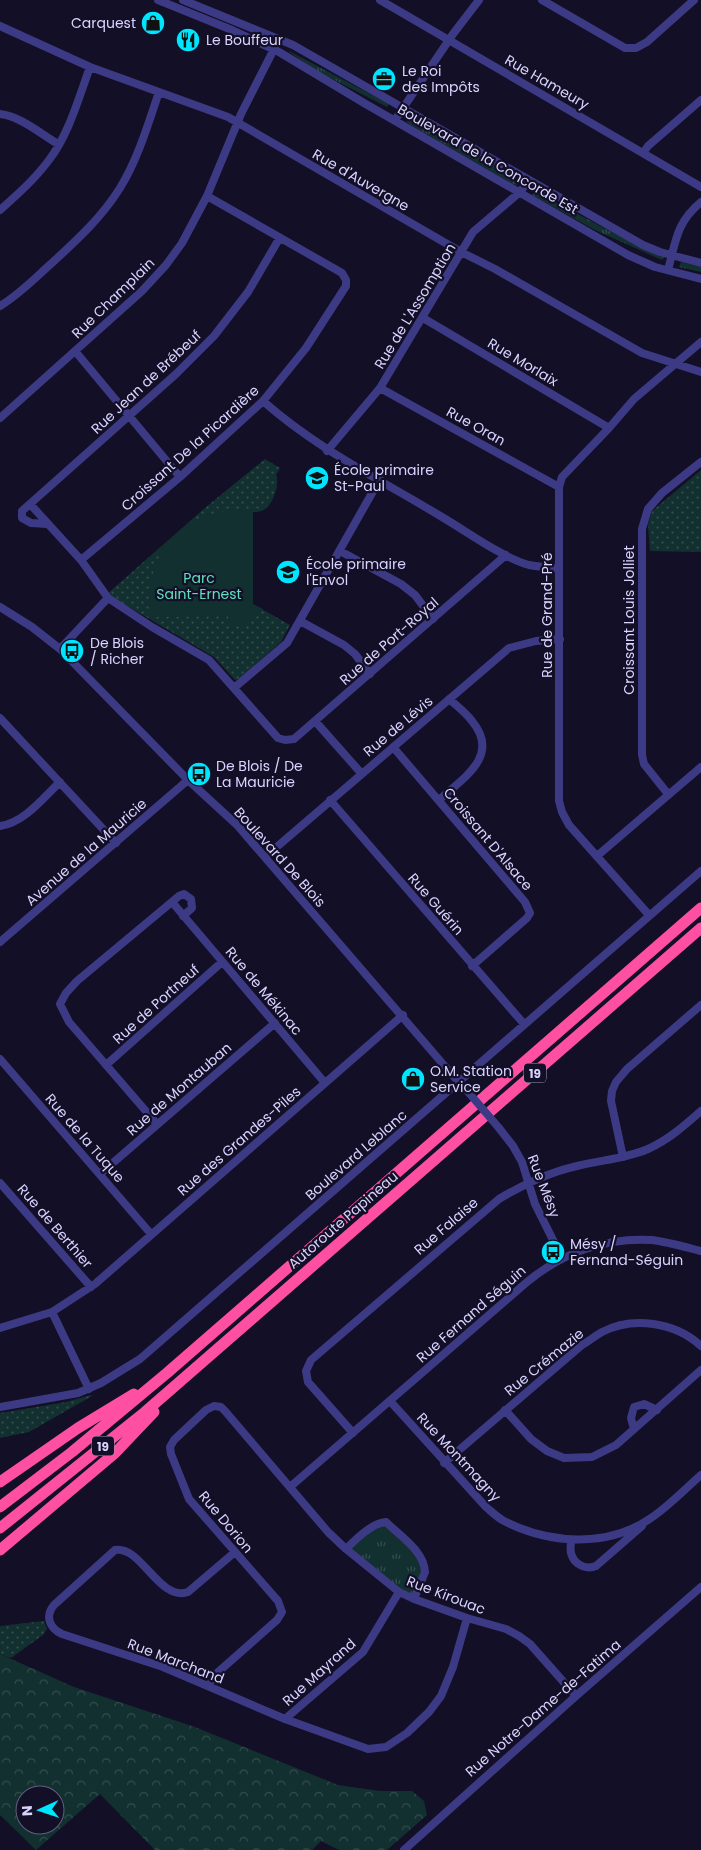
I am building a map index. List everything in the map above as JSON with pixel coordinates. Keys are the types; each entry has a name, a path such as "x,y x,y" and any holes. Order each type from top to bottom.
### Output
{"highway":[{"name":"Autoroute Papineau","path":"0,1507 72,1452 167,1373 701,908"},
{"name":"Autoroute Papineau","path":"0,1528 117,1435 204,1361 701,928"},
{"path":"0,1550 115,1453 204,1361"},
{"path":"0,1482 78,1428 167,1373"}],"street":[{"name":"Boulevard de la Concorde Est","path":"158,0 274,49 632,257 701,279"},
{"name":"Boulevard de la Concorde Est","path":"183,0 279,38 639,243 701,263"},
{"name":"Rue Hameury","path":"380,0 701,186"},
{"path":"395,120 449,40 480,0"},
{"path":"542,0 625,48 636,48 647,42 694,0"},
{"name":"Rue d'Auvergne","path":"0,26 90,67 228,117 461,252 495,269 642,353 674,365 701,372"},
{"name":"Rue Champlain","path":"0,418 142,291 182,244 207,196 237,122 279,38"},
{"path":"0,210 25,188 50,159 69,124 90,67"},
{"path":"0,306 28,285 90,228 106,208 121,187 134,161 160,92"},
{"path":"643,153 648,146 701,100"},
{"path":"0,114 7,115 23,123 58,144"},
{"name":"Rue de L'Assomption","path":"327,451 380,388 473,232 520,192 530,180"},
{"name":"Croissant De la Picardière","path":"80,560 180,477 263,402 306,348 346,286 346,280 342,273 279,239 207,196"},
{"path":"668,270 682,222 701,202"},
{"name":"Rue Jean de Brébeuf","path":"30,504 176,374 214,336 248,292 279,239"},
{"name":"Rue Morlaix","path":"423,318 610,428"},
{"path":"559,487 562,477 610,428 634,399 701,342"},
{"path":"75,351 180,477"},
{"name":"Rue Oran","path":"380,388 559,487"},
{"path":"263,402 288,424 327,451 380,479 506,555 529,565 559,569"},
{"name":"Croissant Louis Jolliet","path":"668,794 644,764 642,755 642,529 648,509 662,493 701,462"},
{"path":"46,524 31,523 22,518 22,511 30,504 80,560 108,598 152,627 209,660 234,688 288,642 380,479"},
{"name":"Rue de Grand-Pré","path":"559,487 559,801 569,825 649,915"},
{"path":"340,551 401,584 415,595 433,619"},
{"name":"Rue de Port-Royal","path":"234,688 278,738 285,740 294,739 506,555"},
{"path":"60,649 108,598"},
{"name":"Boulevard De Blois","path":"0,607 32,627 60,649 188,780 237,825 403,1015 460,1084"},
{"path":"300,621 344,645 355,654 370,674"},
{"name":"Rue de Lévis","path":"265,856 509,648 536,641 560,639"},
{"path":"439,800 476,765 481,758 483,746 480,733 472,721 449,699"},
{"path":"0,718 116,843"},
{"path":"314,722 362,773"},
{"name":"Croissant D'Alsace","path":"393,747 525,902 530,912 527,918 472,966"},
{"path":"597,856 701,767"},
{"name":"Avenue de la Mauricie","path":"0,942 188,780"},
{"path":"0,826 10,825 23,816 60,782"},
{"name":"Rue Guérin","path":"330,800 524,1024"},
{"name":"Boulevard Leblanc","path":"0,1407 72,1395 89,1389 125,1370 460,1084 524,1024 701,871"},
{"path":"157,1124 69,1022 60,1004 66,993 77,981 179,896 184,894 190,900 192,908 183,916"},
{"name":"Rue de Mékinac","path":"172,902 325,1083"},
{"name":"Rue de Portneuf","path":"106,1064 222,962"},
{"path":"623,1157 611,1101 612,1091 616,1082 627,1069 701,1004"},
{"name":"Rue des Grandes-Piles","path":"0,1328 52,1312 91,1287 403,1015"},
{"name":"Rue de Montauban","path":"100,1174 275,1023"},
{"name":"Rue de la Tuque","path":"0,1060 152,1234"},
{"name":"Rue Mésy","path":"460,1084 517,1151 535,1204 562,1258"},
{"name":"Rue Falaise","path":"352,1433 308,1382 306,1371 308,1363 488,1207 504,1196 529,1183 570,1168 639,1152 661,1142 701,1111"},
{"name":"Rue de Berthier","path":"0,1183 91,1287"},
{"name":"Rue Fernand Séguin","path":"290,1487 534,1276 562,1258 603,1243 626,1239 654,1240 701,1251"},
{"path":"52,1312 89,1389"},
{"name":"Rue Crémazie","path":"444,1463 582,1345 602,1332 638,1323 661,1325 679,1331 701,1346"},
{"path":"506,1410 531,1440 547,1452 564,1458 592,1457 616,1445 701,1370"},
{"name":"Rue Montmagny","path":"390,1401 444,1463 486,1507 503,1520 535,1534 571,1540 590,1539 614,1534 632,1528 651,1518"},
{"path":"634,1429 631,1418 634,1407 644,1404 657,1410"},
{"name":"Rue Dorion","path":"208,1686 217,1673 278,1620 282,1608 187,1495 170,1447 174,1440 206,1410 212,1406 218,1406 225,1411 290,1487"},
{"path":"571,1540 571,1553 574,1559 584,1568 590,1569 596,1566 701,1475"},
{"name":"Rue Kirouac","path":"290,1487 328,1532 399,1592 467,1618 506,1628 530,1644 576,1696"},
{"path":"346,1549 354,1540 379,1523 386,1522 419,1554 425,1567 425,1572 414,1599"},
{"name":"Rue Marchand","path":"234,1552 188,1592 182,1594 171,1591 126,1551 115,1550 54,1605 49,1614 49,1621 52,1627 62,1634 163,1667 285,1719 368,1749 386,1747 407,1733 429,1712 441,1696 453,1667 467,1618"},
{"name":"Rue Notre-Dame-de-Fatima","path":"404,1850 701,1587"},
{"name":"Rue Mayrand","path":"285,1719 363,1652 399,1592"}],"green space":[{"path":"289,51 389,104 387,107 315,70"},
{"path":"409,117 517,177 520,183 517,185 513,184 409,124 406,121"},
{"path":"534,191 644,249 664,257 662,260 595,230 532,195"},
{"path":"681,262 701,267 701,272 679,267"},
{"name":"Parc Saint-Ernest","path":"265,459 280,468 276,475 277,483 271,503 264,510 253,512 253,604 290,625 281,642 239,679 235,680 214,657 107,594 206,507"},
{"path":"701,470 701,552 650,551 648,525 652,511"},
{"path":"226,511 253,511 253,604 263,609 248,624 229,624 228,616 150,617 152,578 157,562 165,547 175,534 189,524 206,516"},
{"path":"91,1395 29,1432 0,1438 0,1413 66,1402"},
{"path":"386,1522 419,1554 425,1567 414,1599 346,1549 355,1540"},
{"path":"44,1621 47,1629 43,1635 11,1658 0,1654 0,1626"},
{"path":"0,1654 74,1687 195,1727 338,1785 380,1791 412,1791 424,1801 427,1815 387,1850 339,1850 321,1841 312,1850 155,1850 100,1794 65,1825 65,1785 15,1785 15,1830 0,1815"},
{"path":"21,1835 53,1835 36,1850"}],"place":[{"name":"Carquest","path":"153,23"},
{"name":"Le Bouffeur","path":"188,40"},
{"name":"Le Roi des Impôts","path":"384,79"},
{"name":"École primaire St-Paul","path":"317,478"},
{"name":"École primaire l'Envol","path":"288,572"},
{"name":"De Blois / Richer","path":"72,651"},
{"name":"De Blois / De La Mauricie","path":"199,774"},
{"name":"O.M. Station Service","path":"413,1079"},
{"name":"Mésy / Fernand-Séguin","path":"553,1252"}]}
